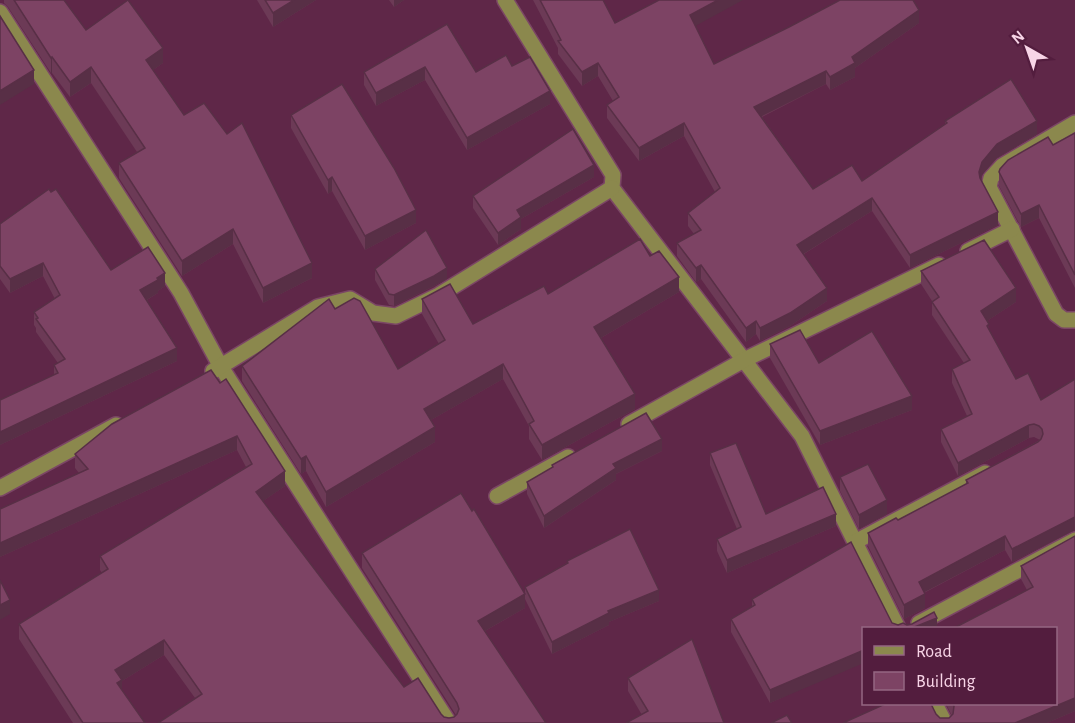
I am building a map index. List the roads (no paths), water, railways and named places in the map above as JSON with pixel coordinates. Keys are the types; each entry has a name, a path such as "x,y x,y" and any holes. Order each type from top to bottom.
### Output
{"street":[{"path":"505,0 613,175 612,188 802,436 898,627"},
{"path":"0,12 181,293 221,367 449,723"},
{"path":"1075,123 1002,166 991,178 989,187 1056,314 1064,320 1075,320"},
{"path":"201,378 318,308 350,299 373,313 396,316 439,295 612,188"},
{"path":"621,428 744,360 1012,230"},
{"path":"0,488 130,418"},
{"path":"497,496 580,451"},
{"path":"855,542 1001,464"},
{"path":"910,627 1075,540"},
{"path":"936,705 945,723"}]}
